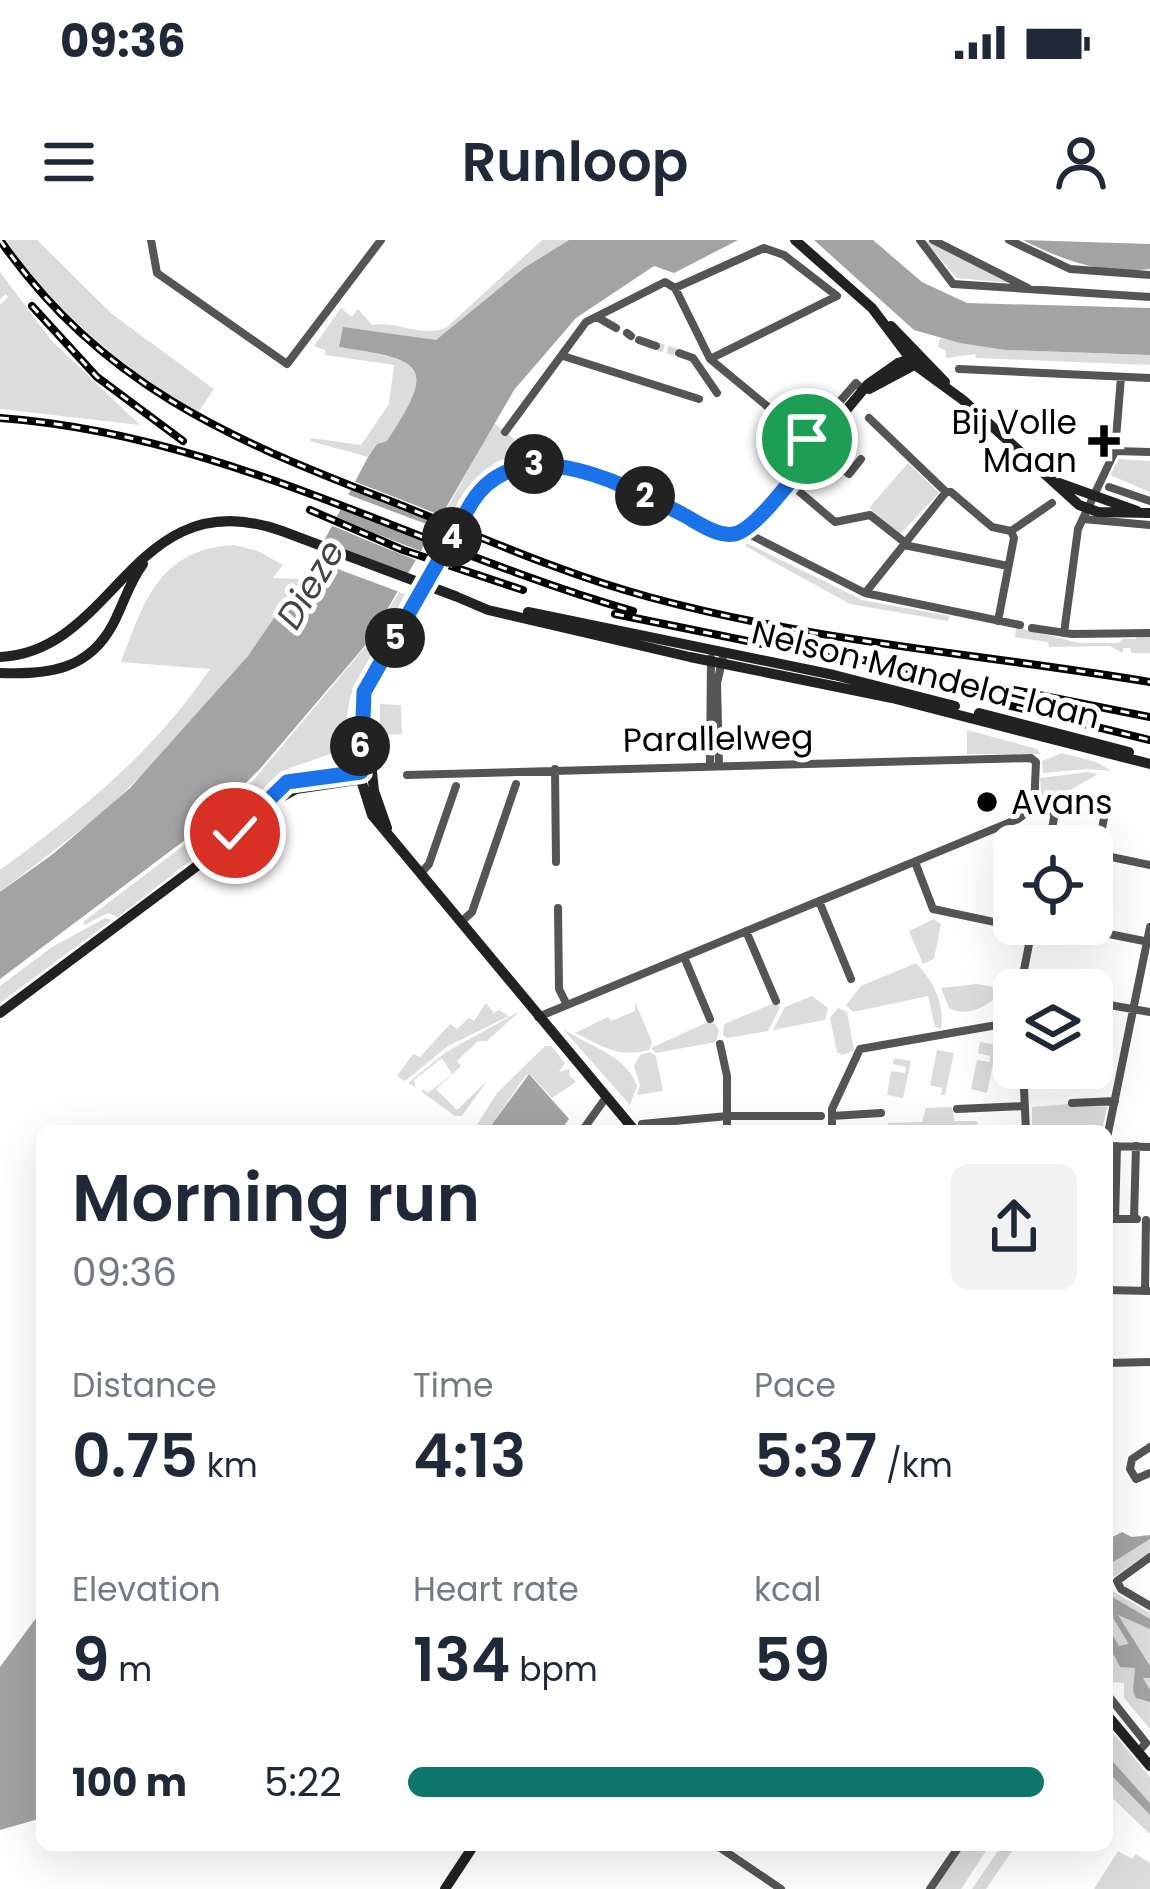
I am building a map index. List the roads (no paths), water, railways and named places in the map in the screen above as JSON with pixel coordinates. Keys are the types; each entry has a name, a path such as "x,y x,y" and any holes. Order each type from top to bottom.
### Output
{"street":[{"path":"151,240 157,273 287,364 376,242"},
{"path":"795,240 884,321 912,363 963,400"},
{"path":"920,240 953,284 1150,297"},
{"path":"933,240 987,270 1022,281 1029,289"},
{"path":"1009,240 1070,268 1150,275"},
{"path":"675,287 756,249 772,249 837,296 710,359"},
{"path":"506,432 586,322 665,282 675,287 710,359 849,473 861,459"},
{"path":"597,316 616,328"},
{"path":"632,336 656,346"},
{"path":"679,353 693,358 717,392"},
{"path":"563,356 699,399"},
{"path":"622,1125 393,842 364,776 371,680 472,502 487,482 506,470 537,464 578,473 634,491 731,535 742,531 788,482 812,443 868,384 912,363"},
{"path":"912,363 963,400 1085,514 1150,525"},
{"path":"959,369 1150,378"},
{"path":"1064,633 1078,529 1115,451 1120,377"},
{"path":"869,418 946,492 992,527 1011,531 1052,502"},
{"path":"1115,451 1150,452"},
{"path":"788,482 835,523 870,515 904,543 1008,566"},
{"path":"1056,482 1145,513"},
{"path":"1109,487 1150,501"},
{"path":"865,593 946,492"},
{"path":"1085,514 1145,513"},
{"name":"Nelson Mandela-laan","path":"0,657 28,652 62,637 157,548 186,530 219,521 247,521 455,596 717,657 854,680 1150,761"},
{"path":"742,531 865,593 1020,625"},
{"path":"998,621 1011,531"},
{"path":"0,673 46,673 85,658 107,634 133,578 157,548"},
{"path":"1032,628 1064,633 1150,633"},
{"name":"Nelson Mandela-laan","path":"715,765 717,657"},
{"name":"Parallelweg","path":"407,775 1031,758 1036,762 1034,807"},
{"path":"555,769 556,862"},
{"path":"0,1013 175,884 281,786 295,779 364,776"},
{"path":"460,922 472,912 517,784"},
{"path":"420,873 429,864 456,786"},
{"path":"1101,825 1107,803"},
{"path":"538,1017 1018,819 1034,807 1055,812 1053,825"},
{"path":"1113,857 1150,865"},
{"path":"915,862 933,909 993,920"},
{"path":"819,901 851,979"},
{"path":"558,908 560,989 567,1005"},
{"path":"1112,1125 1150,927"},
{"path":"746,931 776,1001"},
{"path":"1113,934 1148,941"},
{"path":"684,957 710,1019"},
{"path":"1113,1006 1150,1012"},
{"path":"830,1125 826,1116 860,1048 993,1026"},
{"path":"720,1044 727,1076 727,1125"},
{"path":"1024,1089 1026,1125"},
{"path":"605,1099 637,1125"},
{"path":"586,1125 605,1099"},
{"path":"1072,1103 1115,1101"},
{"path":"957,1109 1025,1106"},
{"path":"654,1125 728,1115 881,1113"},
{"path":"1113,1143 1150,1147"},
{"path":"1135,1219 1136,1146"},
{"path":"1113,1219 1148,1220 1147,1291 1113,1290"},
{"path":"1113,1363 1150,1362"},
{"path":"1150,1447 1132,1460 1130,1469 1136,1479 1150,1473"},
{"path":"1150,1558 1117,1581 1120,1589 1150,1606"},
{"path":"1113,1701 1147,1743 1145,1760"},
{"path":"1113,1722 1145,1760"},
{"path":"446,1889 470,1851"},
{"path":"725,1851 781,1889"},
{"path":"930,1889 956,1851"}],"water":[{"name":"Dieze","path":"569,240 738,240 674,273 654,266 576,318 514,390 369,641 259,770 193,834 0,979 0,892 130,788 248,656 315,558 368,457 377,444 387,441 413,396 414,370 389,356 339,347 343,327 436,340 524,268"},
{"path":"814,240 873,240 922,282 967,303 1150,308 1150,355 1006,350 914,330"},
{"path":"1023,240 1150,244 1150,269 1084,265"},
{"path":"529,1074 569,1119 564,1125 491,1125"},
{"path":"1122,1532 1132,1537 1150,1535 1150,1539 1113,1562 1113,1537"},
{"path":"1113,1597 1150,1619 1150,1629 1118,1615 1150,1666 1150,1678 1143,1678 1150,1702 1136,1698 1135,1668 1120,1667 1113,1655 1113,1636 1119,1646 1129,1644 1113,1618"},
{"path":"36,1618 36,1820 0,1830 0,1667"},
{"path":"1113,1762 1150,1803 1150,1815 1113,1777"}],"tunnel":[{"path":"656,346 679,353"}],"railway":[{"path":"0,240 81,333 171,401 272,453 516,552 649,597 773,625 1150,682"},
{"path":"32,306 97,377 183,441"},
{"path":"0,418 83,428 243,470 633,611"},
{"path":"310,510 403,550 523,590"},
{"path":"615,614 851,662"},
{"path":"838,655 1150,717"},
{"path":"999,703 1150,740"}],"place":[{"name":"Bij Volle Maan","path":"1104,441"},
{"name":"Avans","path":"987,802"}]}
